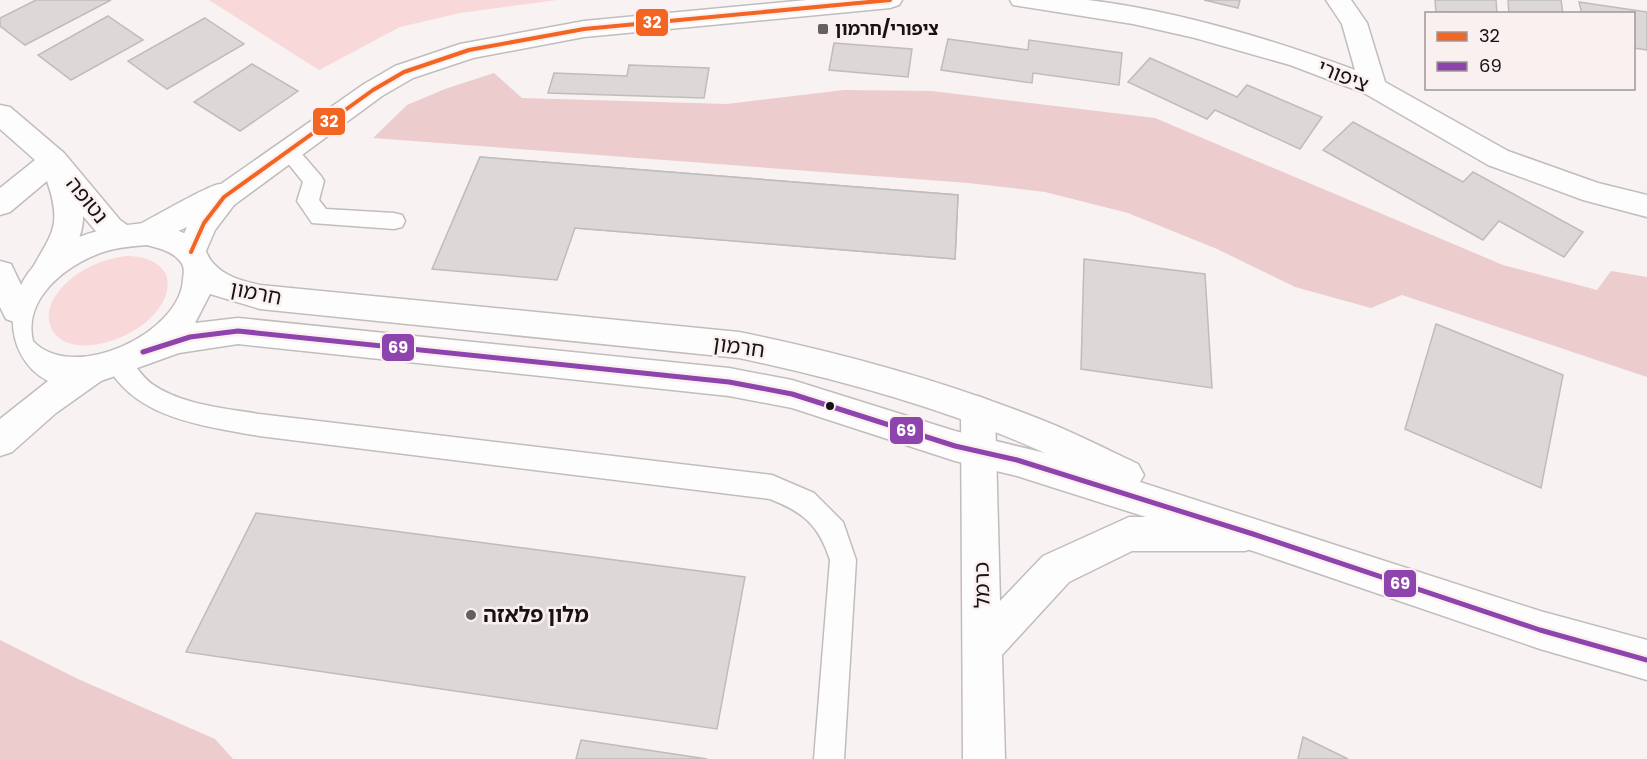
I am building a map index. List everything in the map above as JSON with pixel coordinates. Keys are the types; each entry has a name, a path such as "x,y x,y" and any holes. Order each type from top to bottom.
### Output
{"street":[{"path":"0,441 30,413 65,386 118,361 168,333 188,312 198,290 196,235 209,213 224,197 373,90 404,72 468,50 584,29 890,0"},
{"name":"ציפורי","path":"1022,0 1071,5 1198,30 1299,59 1373,87 1498,158 1593,192 1647,206"},
{"path":"1338,0 1354,23 1373,87"},
{"name":"נטופה","path":"0,114 54,160 110,228 135,235"},
{"path":"10,331 29,290 46,272 78,251 96,243 135,235 190,212 288,151"},
{"path":"0,204 54,160"},
{"name":"נטופה","path":"46,272 62,250 69,226 69,201 54,160"},
{"path":"135,235 165,236 180,242 196,261"},
{"name":"חרמון","path":"196,261 209,280 228,290 260,297 740,345 806,358 1016,425 1253,534"},
{"path":"0,273 10,331 20,350 37,364 62,371 118,361"},
{"name":"חרמון","path":"118,361 176,338 238,331 729,382 792,394 955,446 1017,460 1253,534 1540,630 1647,660"},
{"name":"כרמל","path":"978,411 981,452 984,759"},
{"path":"982,647 1056,569 1130,534 1253,534"}],"lane":[{"path":"288,151 314,181 308,201 320,217 394,221"},
{"path":"118,361 143,391 188,411 259,424 772,487 806,501 834,531 843,560 829,759"}],"shaded area":[{"path":"209,0 557,0 460,13 400,27 319,70"},
{"path":"494,73 522,98 727,104 844,90 932,91 1155,118 1503,265 1597,290 1611,271 1647,277 1647,377 1402,295 1371,308 1295,287 1217,249 1128,213 1045,192 968,183 373,138 407,105 445,89"},
{"path":"126,256 149,260 158,265 166,274 166,293 157,311 141,326 120,337 98,344 78,345 61,339 50,325 49,316 52,303 59,291 89,267"},
{"path":"0,640 78,679 215,739 233,759 0,759"}],"building":[{"path":"36,0 111,0 25,45 0,26 0,18"},
{"path":"1204,0 1240,0 1238,8"},
{"path":"1435,0 1496,0 1497,12 1436,12"},
{"path":"1508,0 1561,0 1563,12 1509,12"},
{"path":"1579,2 1647,12 1647,50 1635,48 1635,12 1582,12"},
{"path":"108,16 143,40 71,80 38,55"},
{"path":"205,18 244,44 167,89 128,61"},
{"path":"948,39 1028,50 1029,40 1122,53 1119,85 1033,73 1032,83 941,70"},
{"path":"834,43 912,49 908,77 829,70"},
{"path":"1150,58 1237,97 1247,85 1322,117 1300,149 1215,110 1207,119 1128,82"},
{"path":"252,64 298,91 240,131 194,102"},
{"path":"629,65 709,68 704,98 548,93 554,73 627,76"},
{"path":"1353,122 1463,182 1473,172 1583,232 1564,257 1499,221 1483,240 1323,150"},
{"path":"480,157 958,195 955,259 454,218"},
{"path":"480,157 958,195 955,259 575,228 557,280 432,269"},
{"path":"1084,259 1205,274 1212,388 1081,369"},
{"path":"1436,324 1563,375 1541,488 1405,429"},
{"name":"מלון פלאזה","path":"256,513 745,577 717,729 186,652"},
{"path":"1303,737 1348,759 1298,759"},
{"path":"581,740 707,759 576,759"}],"transit line":[{"name":"32","path":"191,252 204,223 224,197 373,90 404,72 469,50 584,29 890,0"},
{"name":"69","path":"143,352 190,337 238,331 729,382 792,394 955,446 1017,460 1253,534 1540,630 1647,660"}],"place":[{"name":"ציפורי/חרמון","path":"823,29"},
{"name":"מלון פלאזה","path":"471,615"}]}
